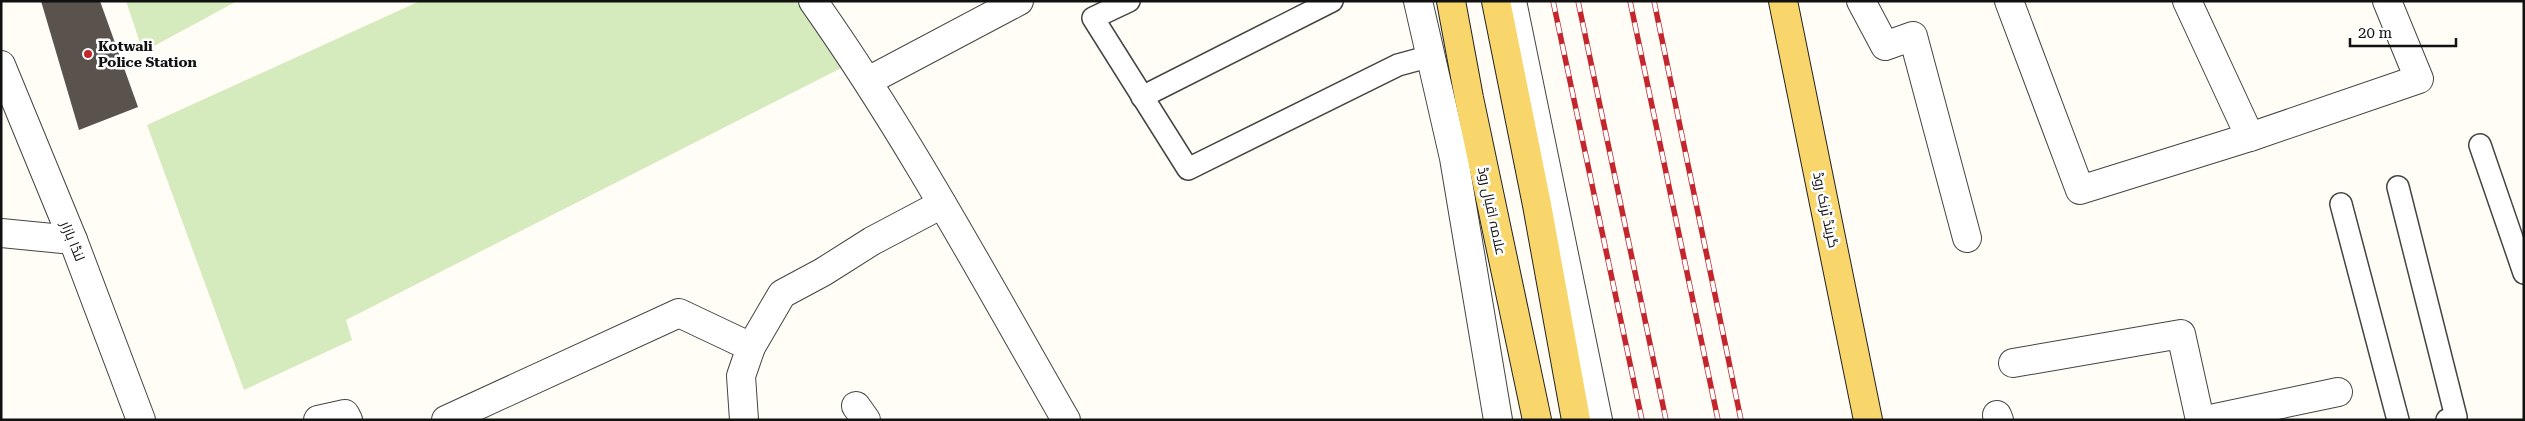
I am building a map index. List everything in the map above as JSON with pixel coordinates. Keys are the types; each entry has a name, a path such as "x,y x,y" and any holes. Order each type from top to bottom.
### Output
{"main road":[{"name":"علامہ اقبال روڈ","path":"1451,1 1468,98 1537,420"},
{"path":"1496,1 1537,205 1592,420"},
{"name":"گرینڈ ٹرنک روڈ","path":"1783,1 1868,420"}],"street":[{"path":"813,1 868,81 942,204 1059,417"},
{"path":"868,81 1018,1"},
{"path":"1418,1 1454,158 1498,420"},
{"path":"1512,1 1592,420"},
{"path":"1860,1 1884,46 1913,36 1967,238"},
{"path":"2009,1 2080,190 2250,137 2419,79 2387,1"},
{"path":"2187,1 2250,137"},
{"name":"لنڈا بازار","path":"1,65 73,240 141,420"},
{"path":"744,420 742,376 751,348 782,294 823,272 872,241 942,204"},
{"path":"1,233 73,240"},
{"path":"446,420 679,313 751,348"},
{"path":"2013,363 2180,334 2200,420"},
{"path":"2206,420 2338,392"},
{"path":"318,420 346,414 348,420"}],"lane":[{"path":"1129,1 1093,18 1188,169 1398,65 1431,56"},
{"path":"1142,97 1332,1"},
{"path":"2480,145 2524,272"},
{"path":"2398,187 2456,418 2446,420"},
{"path":"2341,204 2398,420"}],"green space":[{"path":"126,1 237,1 143,52"},
{"path":"420,1 813,1 855,61 346,320 352,340 244,390 147,125"}],"building":[{"name":"Kotwali Police Station","path":"41,1 100,1 138,107 79,130"}],"railway":[{"path":"1553,1 1642,420"},
{"path":"1578,1 1666,420"},
{"path":"1630,1 1718,420"},
{"path":"1654,1 1741,420"}],"place":[{"name":"Kotwali Police Station","path":"88,54"}]}
